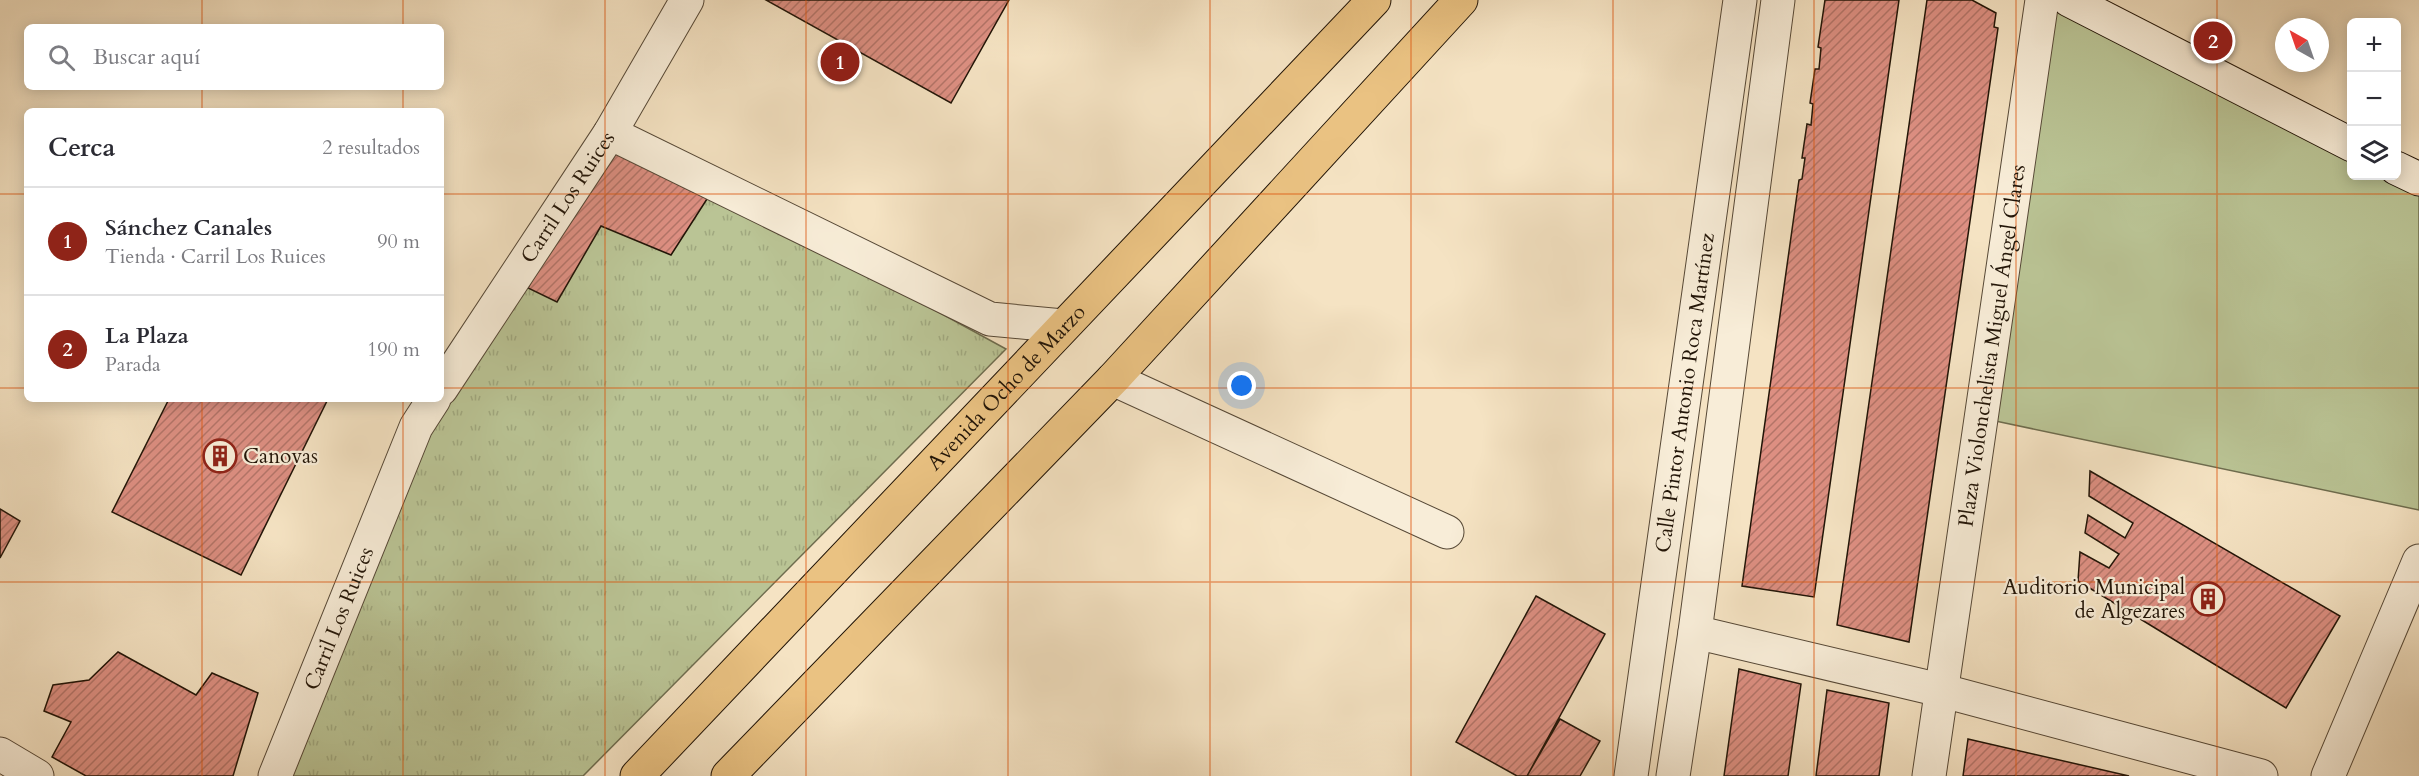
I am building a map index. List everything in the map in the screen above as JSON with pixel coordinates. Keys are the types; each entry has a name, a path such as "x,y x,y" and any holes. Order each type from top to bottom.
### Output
{"main road":[{"name":"Avenida Ocho de Marzo","path":"637,776 1374,0"},
{"path":"728,776 1113,379 1461,0"}],"street":[{"name":"Carril Los Ruices","path":"444,384 610,133 687,0"},
{"path":"1673,776 1695,632 1778,0"},
{"name":"Plaza Violonchelista Miguel Ángel Clares","path":"1929,776 2042,0"},
{"path":"2069,0 2347,142"},
{"name":"Calle Pintor Antonio Roca Martínez","path":"1631,776 1738,3"},
{"path":"610,133 990,319 1063,326"},
{"path":"2401,170 2419,179"},
{"path":"1113,379 1447,532"},
{"name":"Carril Los Ruices","path":"275,776 416,427 432,402"},
{"path":"2328,776 2419,561"},
{"path":"1695,632 1940,690 2261,776"},
{"path":"0,754 37,776"}],"green space":[{"path":"2042,0 2347,143 2347,180 2401,180 2401,177 2419,179 2419,510 1981,418"},
{"path":"620,138 1006,349 583,776 291,776 437,402 444,402 444,390"}],"building":[{"path":"766,0 1009,0 951,103"},
{"path":"1825,0 1899,0 1814,597 1742,586 1799,180 1802,179 1805,158 1802,158 1807,124 1811,125 1813,104 1810,103 1815,69 1819,69 1821,48 1818,47"},
{"path":"1927,0 1972,0 1996,13 1994,27 1998,28 1909,642 1837,625"},
{"path":"610,133 716,185 671,255 601,226 557,302 528,288"},
{"name":"Canovas","path":"167,402 327,402 241,575 112,512"},
{"name":"Auditorio Municipal de Algezares","path":"2090,471 2340,616 2286,708 2078,581 2080,552 2109,568 2119,554 2085,533 2088,515 2125,538 2133,523 2089,496"},
{"path":"0,509 20,521 0,558"},
{"path":"1536,596 1605,634 1527,776 1517,776 1456,742"},
{"path":"118,652 196,695 212,673 258,693 233,776 86,776 52,757 71,722 44,711 53,685 89,680"},
{"path":"1739,669 1801,684 1788,776 1724,776"},
{"path":"1827,690 1889,703 1879,776 1816,776"},
{"path":"1560,719 1600,741 1580,776 1527,776"},
{"path":"1968,739 2129,776 1963,776"}],"place":[{"name":"La Plaza","path":"2213,41"},
{"name":"Sánchez Canales","path":"840,62"},
{"name":"Canovas","path":"220,456"},
{"name":"Auditorio Municipal de Algezares","path":"2208,599"}]}
